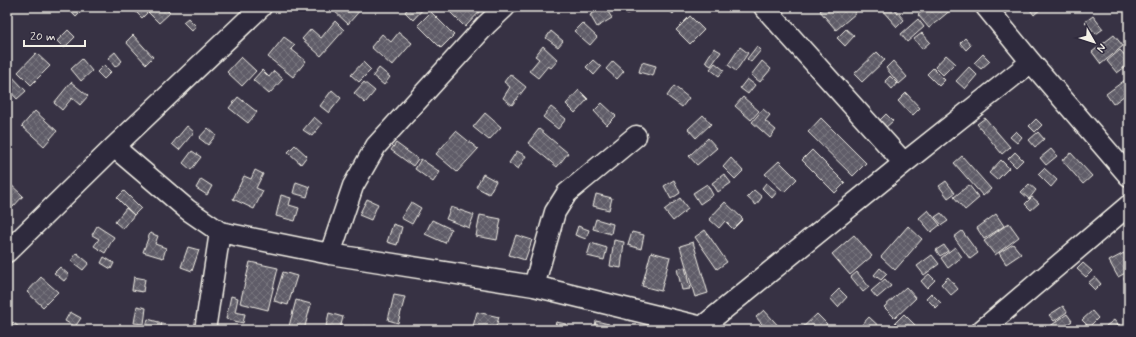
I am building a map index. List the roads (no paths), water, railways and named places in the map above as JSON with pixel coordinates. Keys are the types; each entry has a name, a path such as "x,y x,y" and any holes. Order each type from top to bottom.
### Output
{"street":[{"path":"7,252 114,147 261,7"},
{"path":"330,254 353,186 376,146 486,25 505,7"},
{"path":"764,7 904,163"},
{"path":"986,7 1129,176"},
{"path":"114,147 188,210 220,232 330,254 534,286 701,329 904,163 1031,62"},
{"path":"534,286 555,212 567,193 636,136"},
{"path":"982,330 1129,205"},
{"path":"205,330 220,232"}]}
